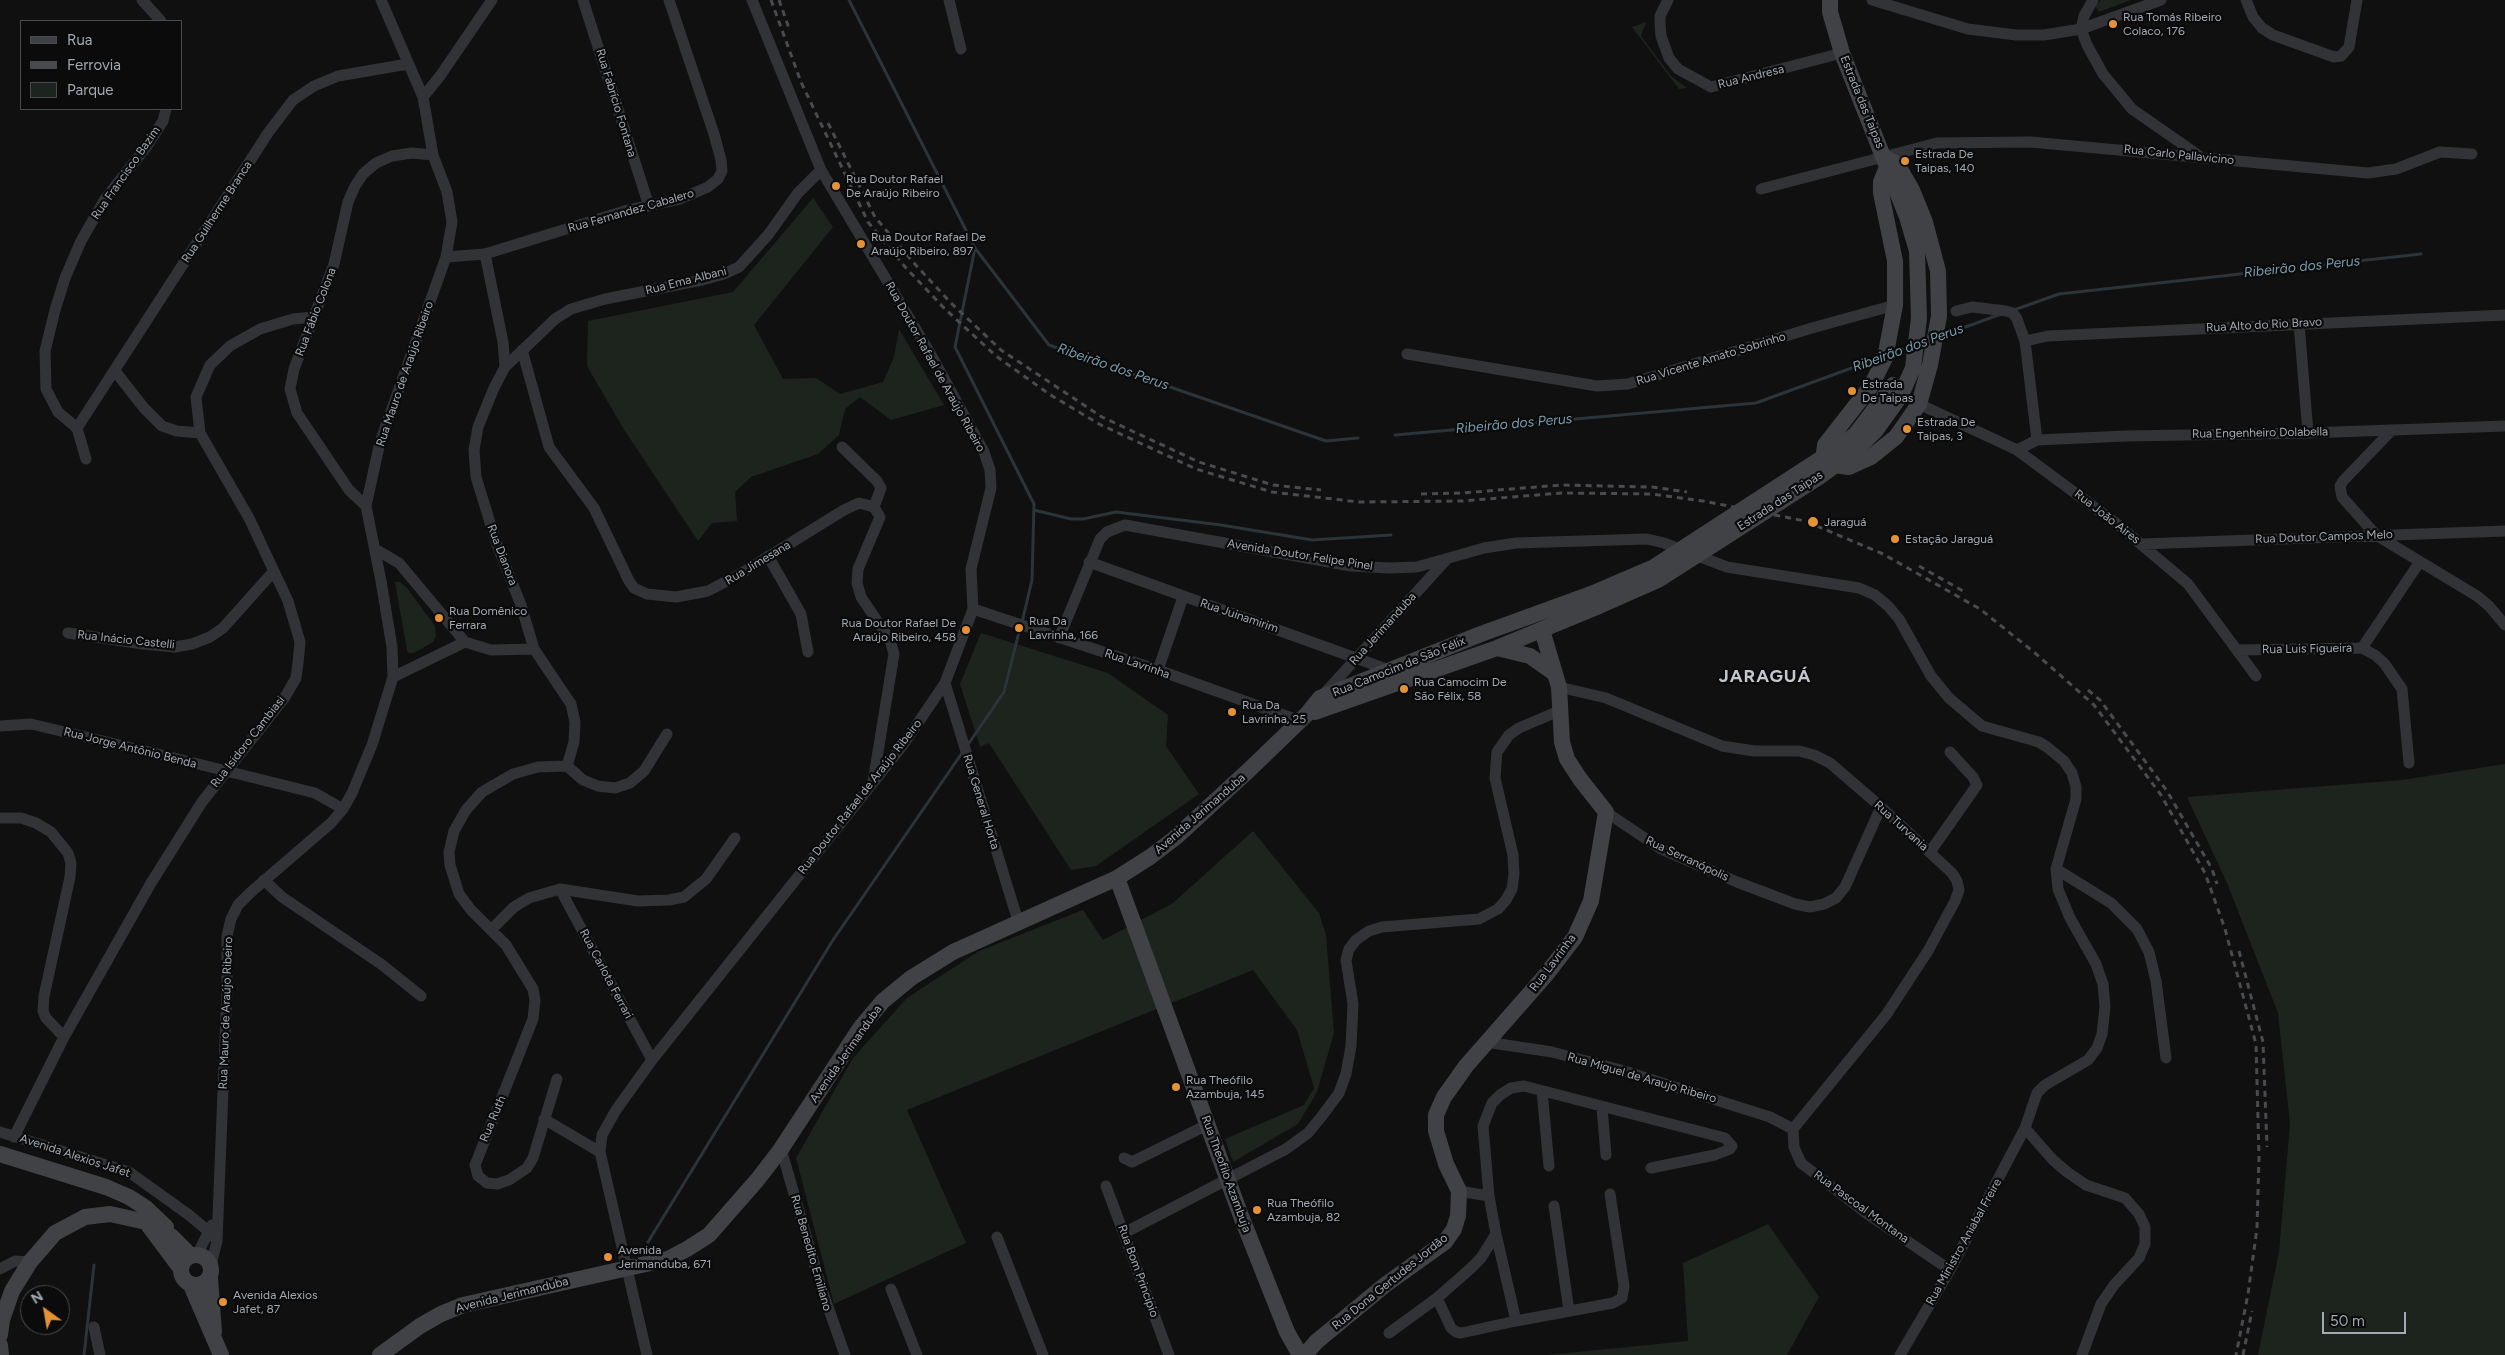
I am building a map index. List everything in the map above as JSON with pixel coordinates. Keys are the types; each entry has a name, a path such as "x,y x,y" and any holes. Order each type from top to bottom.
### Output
{"main road":[{"name":"Estrada das Taipas","path":"1595,600 1658,580 1819,477 1855,451 1876,430 1897,390 1913,368 1919,318 1917,251 1907,217 1842,53 1830,12 1830,0"},
{"path":"1886,162 1897,164 1912,190 1925,222 1938,271 1939,308 1936,330 1919,404 1896,437 1872,457 1849,467 1841,466 1829,460 1824,453 1825,445 1871,386 1884,358 1895,305 1895,261 1881,193 1881,182 1886,162"},
{"name":"Rua Camocim de São Félix","path":"1304,717 1542,630 1595,600"},
{"name":"Rua Camocim de São Félix","path":"1304,717 1320,698 1389,670 1595,600"},
{"name":"Rua Serranópolis","path":"1542,630 1557,680 1561,710 1562,742 1567,759 1606,812"},
{"path":"1497,648 1530,656 1557,680"},
{"name":"Avenida Jerimanduba","path":"380,1355 420,1326 463,1305 668,1259 708,1235 728,1215 781,1149 862,1027 883,1001 911,978 953,952 1018,921 1117,878 1150,858 1175,838 1304,717"},
{"name":"Rua Lavrinha","path":"1486,1042 1545,976 1575,937 1591,901 1606,812"},
{"name":"Rua Theofilo Azambuja","path":"1117,878 1228,1181 1287,1332 1300,1355"},
{"name":"Rua Dona Gertudes Jordão","path":"1306,1355 1316,1342 1385,1285 1445,1242 1454,1228 1458,1216 1459,1191 1446,1164 1436,1131 1436,1115 1444,1098 1486,1042"},
{"name":"Avenida Alexios Jafet","path":"0,1154 120,1193 146,1208 171,1236"},
{"name":"Avenida Alexios Jafet","path":"120,1193 140,1221 181,1270"},
{"path":"0,1335 4,1312 12,1291 30,1262 55,1233 85,1217 110,1214 140,1221 171,1236 194,1255 205,1257 210,1272 213,1337"},
{"path":"194,1255 184,1262 181,1270 183,1278 191,1285 221,1355"},
{"path":"191,1285 202,1285 210,1272"},
{"path":"0,1345 1,1355"}],"street":[{"path":"142,0 160,20"},
{"name":"Rua Mauro de Araújo Ribeiro","path":"210,1272 213,1237 218,1212 227,1000 227,936 231,919 238,905 264,880 331,823 343,809 372,745 393,677 392,647 366,506 380,442 446,258 452,222 447,192 433,155 423,97 380,0"},
{"path":"423,97 440,76 492,0"},
{"name":"Rua Fabrício Fontana","path":"583,0 649,206"},
{"name":"Rua Fernandez Cabalero","path":"446,258 485,254 628,210 691,196 718,179 722,171 714,134 669,0"},
{"name":"Rua Doutor Rafael de Araújo Ribeiro","path":"647,1355 600,1152 602,1135 608,1123 652,1060 873,784 903,745 945,683 973,609 971,569 991,488 990,470 984,452 930,353 822,170 752,0"},
{"path":"949,0 961,49"},
{"name":"Rua Andresa","path":"1668,0 1660,16 1660,36 1669,58 1683,72 1711,87 1842,53"},
{"path":"1872,0 1986,33 2044,35 2081,29 2161,0"},
{"path":"2093,0 2084,16 2081,29 2087,45 2103,74 2124,102 2200,156"},
{"path":"2246,0 2253,17 2262,28 2273,35 2334,57 2340,56 2349,47 2357,0"},
{"name":"Rua Guilherme Branca","path":"77,428 268,132 293,100 314,86 338,76 408,64"},
{"name":"Rua Francisco Bazim","path":"77,428 58,412 46,389 45,351 55,310 64,278 81,241 105,199 147,146 163,121 166,110"},
{"name":"Rua Carlo Pallavicino","path":"1762,189 1886,162 1937,143 1997,141 2088,146 2368,173 2396,169 2440,152 2472,154"},
{"name":"Rua Fábio Colona","path":"366,506 349,490 297,412 290,389 294,369 336,256 348,202 363,174 376,163 392,156 412,153 433,155"},
{"name":"Rua Ema Albani","path":"505,367 556,319 571,309 605,299 702,280 724,274 739,266 768,235 798,193 822,170"},
{"path":"485,254 503,342 505,367"},
{"name":"Rua Vicente Amato Sobrinho","path":"1407,354 1597,386 1628,384 1895,305"},
{"path":"1956,311 1972,307 2013,313 2018,319 2025,341 2037,440"},
{"name":"Rua Alto do Rio Bravo","path":"2025,341 2048,336 2505,315"},
{"path":"115,371 144,408 162,426 177,432 200,433 196,397 210,365 230,346 260,330 292,319 314,317"},
{"path":"2299,323 2308,433"},
{"name":"Rua Jimesana","path":"522,350 549,447 594,508 623,570 634,588 659,596 693,595 720,585 844,510 859,503 874,507"},
{"name":"Rua Dianora","path":"505,367 478,427 474,450 476,478 496,542 521,605 534,649 571,704 575,722 574,742 567,766"},
{"name":"Rua João Aires","path":"1919,404 2016,450 2080,495 2142,544 2188,584 2256,676"},
{"name":"Rua Engenheiro Dolabella","path":"2016,450 2037,440 2505,426"},
{"path":"77,428 86,459"},
{"path":"2392,430 2340,486 2342,498 2376,535 2477,596 2489,606 2505,625"},
{"name":"Rua Isidoro Cambiasi","path":"14,1137 64,1037 151,883 202,802 224,772 285,698 296,678 300,642 288,601 249,518 200,433"},
{"path":"842,447 881,488 874,507 880,517 858,569 857,583 862,597 890,640 894,654 873,784"},
{"name":"Avenida Doutor Felipe Pinel","path":"1059,638 1100,539 1107,532 1125,525 1351,566 1389,568 1417,567 1484,548 1516,543 1647,540 1664,543 1727,567 1787,578 1843,584 1874,595 1899,620 1931,676 1949,698 1982,726 2039,742 2047,747 2064,761 2072,773 2076,787 2076,799 2056,869 2058,889 2063,904 2096,964 2103,984 2105,1007 2102,1034 2097,1048 2088,1060 2078,1068 2045,1085 2037,1093 2026,1128"},
{"name":"Rua Doutor Campos Melo","path":"2142,544 2505,531"},
{"path":"375,549 400,563 465,642 491,650 534,649"},
{"path":"768,556 801,614 808,652"},
{"name":"Rua Jerimanduba","path":"1320,698 1446,560"},
{"name":"Rua Juinamirim","path":"1089,562 1389,670"},
{"path":"2362,648 2419,562"},
{"name":"Rua Inácio Castelli","path":"68,633 175,647 192,644 210,637 223,628 274,572"},
{"path":"1158,670 1183,597"},
{"name":"Rua Lavrinha","path":"973,609 1304,717"},
{"path":"393,677 465,642"},
{"name":"Rua Luis Figueira","path":"2238,650 2362,648 2384,663 2402,689 2409,763"},
{"name":"Rua Turvania","path":"1557,680 1722,746 1754,751 1799,751 1814,755 1830,763 1930,852 1952,873 1957,881 1959,890 1955,901 1928,951 1886,1015 1793,1129"},
{"name":"Rua General Horta","path":"945,683 1018,921"},
{"path":"1124,1233 1228,1181 1286,1149 1308,1133 1339,1093 1346,1074 1351,1046 1353,1004 1346,960 1349,949 1356,940 1369,931 1382,927 1479,918 1498,909 1506,900 1512,889 1514,874 1513,855 1495,778 1497,752 1509,735 1519,728 1561,710"},
{"name":"Rua Jorge Antônio Benda","path":"0,726 31,724 315,793 343,809"},
{"path":"667,734 644,771 630,783 615,788 598,786 583,780 567,766 538,768 513,774 482,792 466,810 454,830 449,852 452,877 459,894 471,910 492,929 514,907 529,898 560,889 638,901 669,900 684,897 706,879 735,838"},
{"path":"1930,852 1977,785 1974,777 1950,752"},
{"name":"Rua Serranópolis","path":"1606,812 1661,849 1737,882 1795,904 1810,907 1824,904 1836,898 1845,887 1881,807"},
{"path":"0,818 21,818 36,823 51,832 68,852 71,863 70,877 44,996 43,1011 46,1018 64,1037"},
{"path":"2056,869 2111,902 2138,929 2149,952 2156,981 2166,1058"},
{"path":"264,880 282,897 381,964 421,996"},
{"name":"Rua Carlota Ferrari","path":"560,889 652,1060"},
{"name":"Rua Ruth","path":"492,929 506,944 524,972 533,990 534,1009 528,1031 475,1165 478,1176 486,1183 497,1184 509,1180 527,1168 533,1158 557,1079"},
{"name":"Rua Miguel de Araujo Ribeiro","path":"1486,1042 1552,1052 1621,1070 1770,1117 1793,1129"},
{"path":"1516,1321 1489,1196 1483,1126 1486,1114 1500,1095 1511,1088 1524,1086 1602,1108 1724,1138 1730,1141 1732,1146 1730,1149 1715,1155 1651,1168"},
{"path":"1542,1091 1548,1166"},
{"path":"1602,1108 1606,1155"},
{"path":"544,1119 600,1152"},
{"path":"1124,1158 1132,1162 1208,1125"},
{"path":"2026,1128 2053,1160 2067,1172 2086,1184 2125,1198 2139,1214 2145,1227 2145,1244 2139,1258 2114,1285 2101,1304 2082,1355"},
{"name":"Rua Ministro Aniabal Freire","path":"1900,1355 1950,1270 2026,1128"},
{"name":"Rua Pascoal Montana","path":"1793,1129 1794,1147 1801,1163 1866,1213 1950,1270"},
{"name":"Avenida Alexios Jafet","path":"0,1132 128,1172 169,1199 213,1237"},
{"name":"Rua Benedito Emiliano","path":"781,1149 821,1287 845,1355"},
{"name":"Rua Bom Principio","path":"1106,1186 1169,1355"},
{"path":"1459,1191 1489,1196"},
{"path":"1437,1298 1451,1328 1456,1332 1462,1333 1613,1303 1622,1298 1624,1293 1610,1194"},
{"path":"1554,1206 1569,1311"},
{"path":"1389,1333 1437,1298 1481,1258 1496,1234"},
{"name":"Rua Mauro de Araújo Ribeiro","path":"194,1255 213,1237"},
{"path":"997,1237 1043,1355"},
{"path":"0,1269 15,1261 30,1262"},
{"path":"891,1290 917,1355"},
{"path":"94,1327 100,1355"}],"green space":[{"path":"2101,0 2131,0 2099,12 2095,6"},
{"path":"1646,22 1641,36 1671,76 1687,88 1679,89 1632,27"},
{"path":"813,198 833,227 754,325 783,379 816,378 840,394 883,382 894,357 899,329 944,405 891,420 860,397 845,409 839,435 818,454 751,477 735,492 737,521 712,523 698,541 623,428 587,366 588,321 733,292"},
{"path":"395,582 400,582 407,588 435,626 436,636 433,642 414,653 408,653 407,650"},
{"path":"981,633 1108,673 1168,715 1166,746 1199,794 1096,866 1071,870 989,743 980,747 960,684"},
{"path":"2505,764 2505,1355 2258,1355 2279,1252 2290,1124 2278,1013 2227,883 2187,797 2402,780"},
{"path":"1253,831 1319,913 1326,935 1334,1033 1317,1092 1298,1124 1233,1162 1225,1139 1304,1105 1314,1088 1297,1030 1253,970 907,1110 966,1243 834,1304 796,1158 853,1058 907,998 979,951 1083,910 1103,940 1173,903"},
{"path":"1768,1224 1819,1297 1787,1355 1547,1355 1688,1341 1683,1263"}],"waterway":[{"name":"Ribeirão dos Perus","path":"849,0 975,248 1049,345 1326,441 1358,438"},
{"path":"975,248 955,347 1034,504 1032,580 1022,622"},
{"name":"Ribeirão dos Perus","path":"2014,310 2059,294 2421,254"},
{"name":"Ribeirão dos Perus","path":"1941,336 2001,314"},
{"name":"Ribeirão dos Perus","path":"1892,354 1910,347"},
{"name":"Ribeirão dos Perus","path":"1395,435 1756,403 1879,358"},
{"path":"1034,510 1071,519 1083,519 1116,512 1221,525 1312,540 1391,535"},
{"path":"967,746 1004,692 1020,628"},
{"path":"648,1242 833,940 962,753"},
{"path":"84,1355 94,1265"}],"railway":[{"path":"771,0 801,82 868,222 906,268 945,309 996,356 1049,394 1099,424 1196,469 1272,492 1359,502 1462,501 1562,493 1651,494 1703,501 1805,521 1883,554 1980,609 2035,653 2094,705 2161,795 2205,873 2225,929 2256,1044 2259,1157 2257,1228 2248,1294 2236,1355"},
{"path":"779,0 790,31"},
{"path":"828,123 875,217 951,303 1001,350 1102,417 1199,462 1273,485 1321,490"},
{"path":"1421,494 1462,493 1561,485 1652,487 1687,492"},
{"path":"1919,566 1963,591"},
{"path":"2088,690 2100,700 2167,791 2212,869 2217,884"},
{"path":"2239,951 2263,1042 2267,1147"},
{"path":"2243,1355 2252,1311"}],"place":[{"name":"Rua Tomás Ribeiro Colaco, 176","path":"2113,24"},
{"name":"Estrada De Taipas, 140","path":"1905,161"},
{"name":"Rua Doutor Rafael De Araújo Ribeiro","path":"836,186"},
{"name":"Rua Doutor Rafael De Araújo Ribeiro, 897","path":"861,244"},
{"name":"Estrada De Taipas","path":"1852,391"},
{"name":"Estrada De Taipas, 3","path":"1907,429"},
{"name":"Jaraguá","path":"1813,522"},
{"name":"Estação Jaraguá","path":"1895,539"},
{"name":"Rua Domênico Ferrara","path":"439,618"},
{"name":"Rua Da Lavrinha, 166","path":"1019,628"},
{"name":"Rua Doutor Rafael De Araújo Ribeiro, 458","path":"966,630"},
{"name":"Rua Camocim De São Félix, 58","path":"1404,689"},
{"name":"Rua Da Lavrinha, 25","path":"1232,712"},
{"name":"Rua Theófilo Azambuja, 145","path":"1176,1087"},
{"name":"Rua Theófilo Azambuja, 82","path":"1257,1210"},
{"name":"Avenida Jerimanduba, 671","path":"608,1257"},
{"name":"Avenida Alexios Jafet, 87","path":"223,1302"}],"district":[{"name":"JARAGUÁ","path":"1765,677"}]}
